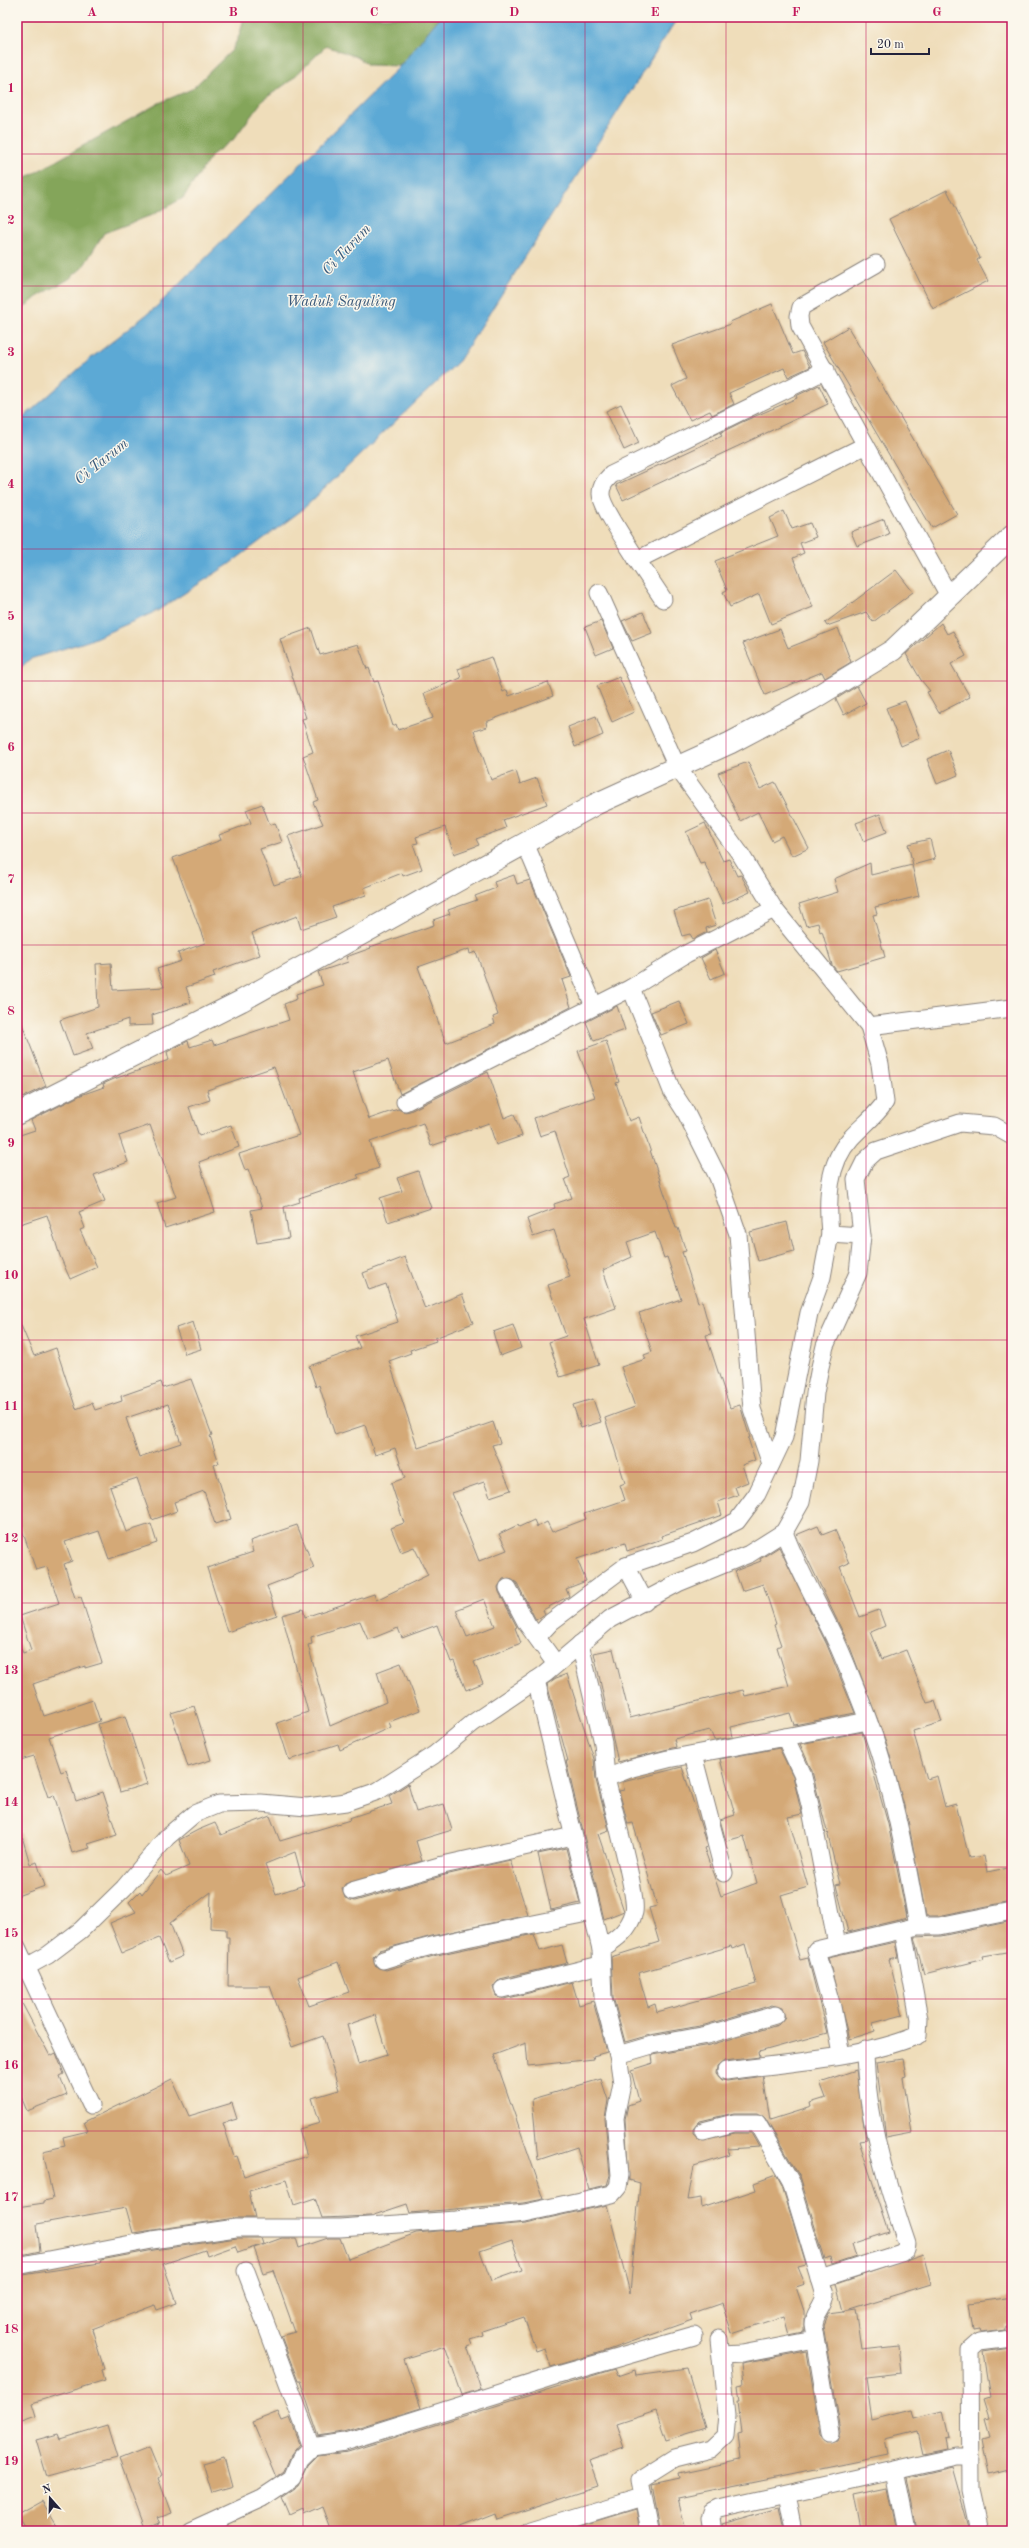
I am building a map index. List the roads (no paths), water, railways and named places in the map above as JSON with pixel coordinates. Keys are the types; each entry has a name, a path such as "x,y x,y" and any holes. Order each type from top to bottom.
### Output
{"street":[{"path":"876,264 801,307 798,316 800,326 826,370 864,446 948,594"},
{"path":"663,599 637,560 606,507 601,494 603,483 611,475 826,370"},
{"path":"637,560 864,446"},
{"path":"17,1114 241,1001 596,804 730,743 868,666 893,650 948,594 1012,536"},
{"path":"538,1636 551,1622 626,1566 693,1543 737,1521 757,1494 784,1437 809,1313 822,1277 830,1234 828,1199 831,1178 839,1156 851,1138 885,1102 880,1064 868,1026 774,909 741,855 677,767 599,593"},
{"path":"525,843 594,1006"},
{"path":"405,1102 632,988 686,954 774,909"},
{"path":"632,988 672,1091 685,1111 718,1177 738,1234 752,1409 771,1464"},
{"path":"868,1026 1012,1008"},
{"path":"22,1970 48,1955 81,1930 124,1888 167,1837 194,1814 220,1804 315,1806 346,1802 378,1790 434,1755 473,1723 536,1680 610,1619 645,1602 678,1583 749,1554 784,1532 801,1502 809,1461 815,1393 825,1346 858,1273 862,1236 856,1180 865,1161 876,1151 960,1123 994,1126 1012,1136"},
{"path":"830,1234 862,1236"},
{"path":"726,2071 865,2050 904,2041 918,2035 919,2019 910,1928 906,1862 892,1801 868,1721 836,1642 794,1560 784,1532"},
{"path":"626,1566 645,1602"},
{"path":"508,1588 527,1624 538,1636 556,1664"},
{"path":"503,1989 600,1957 624,1933 634,1910 629,1873 606,1778 603,1743 580,1644"},
{"path":"17,2266 152,2240 236,2228 340,2228 456,2220 525,2213 612,2194 618,2186 620,2175 615,2118 622,2083 618,2055 603,1998 600,1957 536,1680"},
{"path":"606,1778 632,1768 868,1721"},
{"path":"785,1737 802,1773 810,1805 837,1945"},
{"path":"693,1755 724,1873"},
{"path":"352,1891 443,1865 573,1836"},
{"path":"841,2054 832,2007 816,1950 910,1928 939,1926 1012,1911"},
{"path":"383,1960 415,1950 510,1928 590,1912"},
{"path":"17,1947 22,1970 92,2105"},
{"path":"618,2055 652,2045 707,2036 775,2015"},
{"path":"820,2279 901,2253 906,2249 907,2244 880,2158 865,2073 865,2050"},
{"path":"703,2131 734,2123 758,2123 791,2182 825,2295 824,2301 813,2319 815,2340 831,2434"},
{"path":"246,2271 312,2447"},
{"path":"190,2531 262,2498 292,2478 300,2459 312,2447 345,2442 558,2375 694,2336"},
{"path":"980,2531 971,2490 970,2350 979,2342 1012,2338"},
{"path":"650,2531 642,2497 640,2480 675,2458 711,2449 725,2436 727,2415 720,2347 742,2354 815,2340"},
{"path":"713,2531 711,2518 713,2512 956,2456 971,2456"},
{"path":"894,2471 906,2531"},
{"path":"786,2495 793,2531"},
{"path":"530,2531 642,2497"}],"water":[{"name":"Waduk Saguling","path":"440,17 678,17 459,361 302,510 228,565 157,611 88,641 30,659 17,671 17,423 90,359 156,307 400,66"}],"water label":[{"name":"Ci Tarum","path":"346,249"},
{"name":"Ci Tarum","path":"101,461"}]}
